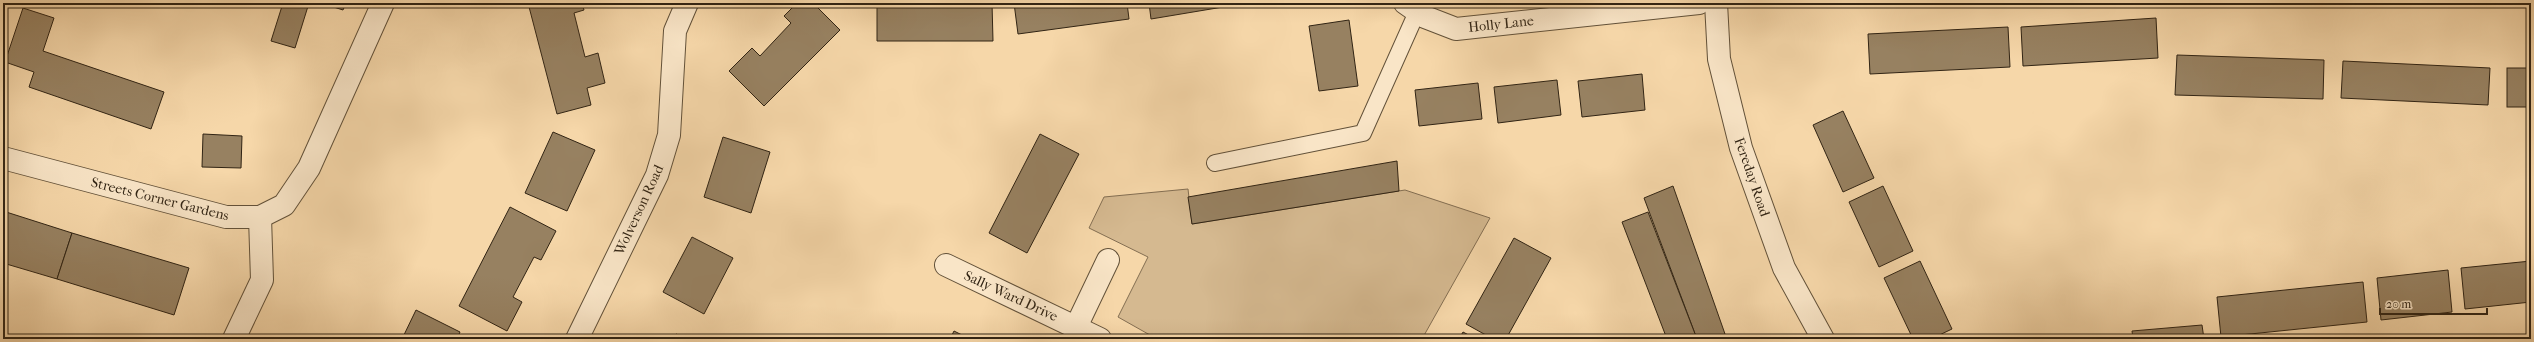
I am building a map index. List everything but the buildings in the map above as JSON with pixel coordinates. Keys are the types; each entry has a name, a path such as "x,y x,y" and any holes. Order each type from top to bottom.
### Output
{"street":[{"name":"Streets Corner Gardens","path":"3,158 226,217 260,217 284,205 309,168 383,3"},
{"name":"Wolverson Road","path":"577,339 657,175 668,136 676,31 687,3"},
{"name":"Holly Lane","path":"1411,8 1456,29 1699,3"},
{"name":"Fereday Road","path":"1716,3 1719,58 1741,148 1784,268 1823,339"},
{"path":"234,339 262,280 260,217"},
{"path":"1076,327 1108,260"},
{"name":"Sally Ward Drive","path":"946,265 1100,339"}],"lane":[{"path":"1215,162 1363,133 1411,8"}],"shaded area":[{"path":"1188,189 1192,224 1405,190 1490,218 1422,339 1157,339 1118,317 1148,257 1089,228 1104,197"}]}
